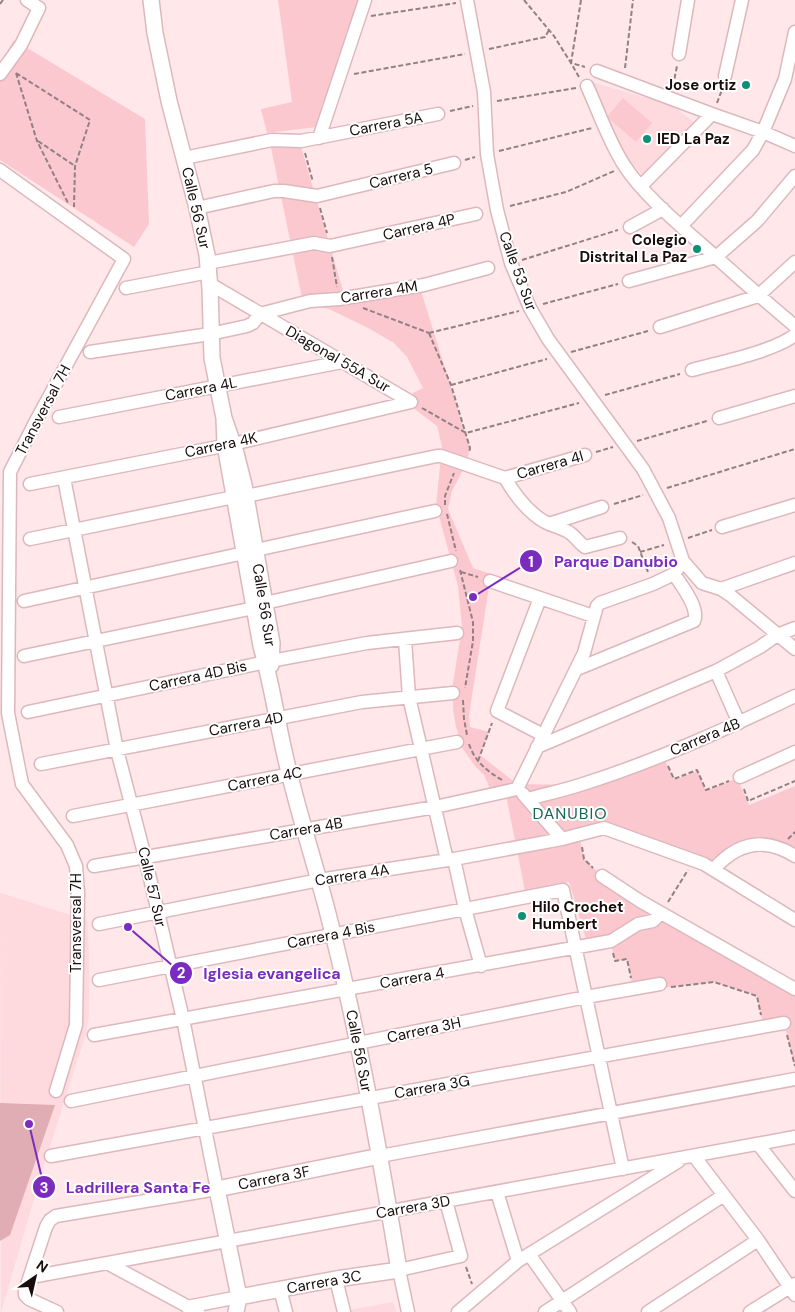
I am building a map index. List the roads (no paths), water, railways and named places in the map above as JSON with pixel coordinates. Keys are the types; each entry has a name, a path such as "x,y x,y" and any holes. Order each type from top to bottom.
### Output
{"street":[{"path":"0,74 21,45 39,8 27,0"},
{"name":"Calle 56 Sur","path":"151,0 155,33 169,101 197,208 209,273 212,358 260,606 278,718 289,774 333,934 358,1044 408,1312"},
{"path":"319,138 365,0"},
{"path":"678,54 688,0"},
{"path":"725,76 742,0"},
{"name":"Calle 53 Sur","path":"468,1 482,74 487,154 497,210 512,263 536,321 626,444 656,491 669,518 683,561"},
{"path":"681,226 753,150 790,81 795,32"},
{"path":"596,71 763,132 795,146"},
{"path":"588,86 613,145 625,166 641,186 681,226 758,296 795,326"},
{"name":"Carrera 5A","path":"184,158 272,140 301,141 319,138 438,114"},
{"path":"641,186 712,114"},
{"name":"Carrera 5","path":"197,208 274,191 317,196 454,163"},
{"name":"Transversal 7H","path":"0,170 124,259 10,472 4,712 22,784 67,845 76,866 78,893 76,1025 56,1091"},
{"path":"630,281 716,257 757,221 795,176"},
{"path":"630,227 663,209"},
{"name":"Carrera 4P","path":"126,288 209,273 314,243 330,246 476,214"},
{"path":"660,327 758,296 795,262"},
{"name":"Carrera 4M","path":"90,352 210,334 247,326 260,314 310,301 339,299 424,285 488,268"},
{"name":"Diagonal 55A Sur","path":"209,273 260,314 411,402"},
{"path":"692,370 761,350 787,341 795,335"},
{"name":"Carrera 4L","path":"58,417 342,362"},
{"path":"719,418 794,399"},
{"name":"Carrera 4K","path":"30,484 229,444 411,402"},
{"name":"Carrera 4I","path":"30,539 437,456 505,478 585,455"},
{"name":"Calle 57 Sur","path":"64,478 117,750 145,857 195,1076 238,1305"},
{"path":"505,478 514,494 533,514 571,534 578,542 585,546 620,538"},
{"path":"722,527 795,505"},
{"path":"549,524 602,507"},
{"path":"24,601 435,511"},
{"path":"24,656 260,606 451,561"},
{"path":"562,839 517,789 577,669 584,653 593,616 600,603 653,584 674,574 683,561 702,583 721,590 795,649"},
{"path":"721,590 795,563"},
{"path":"577,669 694,621 696,617 694,607 674,574"},
{"path":"490,581 593,616"},
{"path":"540,598 497,712 543,735"},
{"path":"537,747 716,671 760,647 777,635 795,628"},
{"name":"Carrera 4D Bis","path":"28,712 106,695 269,667 367,643 457,633"},
{"path":"405,640 409,696 434,807 481,966"},
{"path":"716,671 739,723"},
{"name":"Carrera 4D","path":"41,764 362,702 453,693"},
{"name":"Carrera 4B","path":"528,799 584,784 663,755 739,723 795,696"},
{"name":"Carrera 4C","path":"73,816 457,742"},
{"path":"740,777 795,752"},
{"name":"Carrera 4B","path":"94,866 434,807 517,789"},
{"name":"Carrera 4A","path":"99,924 319,880 562,839 604,828 695,859 714,869"},
{"path":"795,856 774,846 760,844 742,847 729,855 714,869 795,920"},
{"path":"602,876 662,913 795,989"},
{"name":"Carrera 4 Bis","path":"99,980 563,890 576,947"},
{"name":"Carrera 4","path":"94,1035 611,941 638,924 653,921 662,913"},
{"path":"576,947 623,1169"},
{"name":"Carrera 3H","path":"72,1101 586,997 660,986"},
{"name":"Carrera 3G","path":"51,1156 784,1023"},
{"path":"380,1156 795,1079"},
{"name":"Carrera 3D","path":"31,1277 795,1137"},
{"path":"758,1144 795,1191"},
{"name":"Carrera 3F","path":"31,1277 46,1227 50,1220 56,1216 217,1189 380,1156"},
{"path":"458,1312 523,1257 690,1156 724,1195 793,1288 750,1312"},
{"path":"497,1192 523,1257 570,1312"},
{"path":"545,1312 724,1195"},
{"name":"Carrera 3C","path":"192,1309 238,1305 280,1290 336,1279 399,1270 461,1256 446,1201"},
{"path":"648,1312 758,1240"},
{"path":"108,1263 192,1309"},
{"path":"31,1277 25,1295 29,1299 57,1312"},
{"path":"336,1279 344,1312"},
{"path":"280,1290 286,1312"}],"place":[{"name":"Jose ortiz","path":"746,85"},
{"name":"IED La Paz","path":"647,139"},
{"name":"Colegio Distrital La Paz","path":"697,249"},
{"name":"Parque Danubio","path":"473,597"},
{"name":"Hilo Crochet Humbert","path":"522,916"},
{"name":"Iglesia evangelica","path":"128,927"},
{"name":"Ladrillera Santa Fe","path":"29,1124"}],"district":[{"name":"DANUBIO","path":"570,813"}]}
